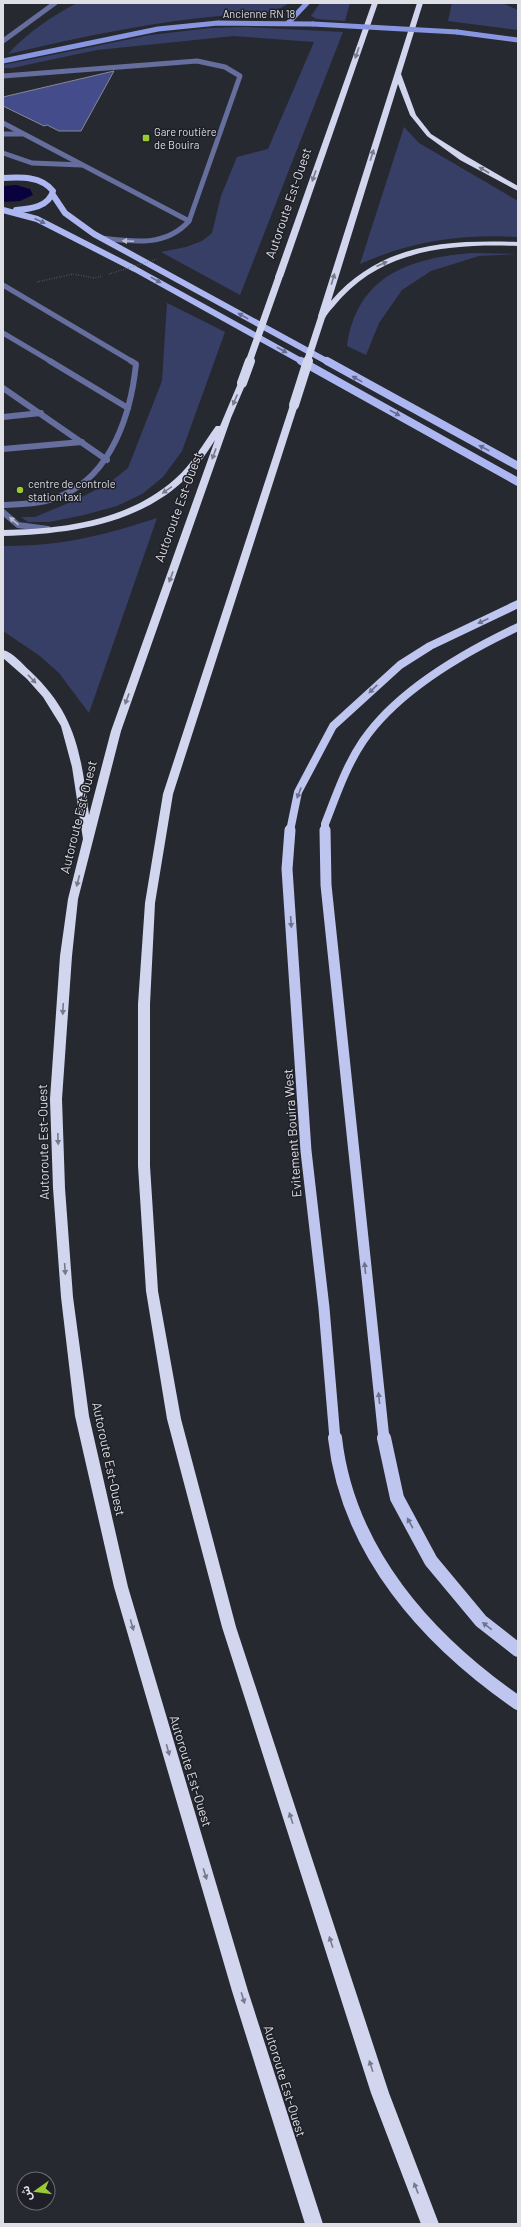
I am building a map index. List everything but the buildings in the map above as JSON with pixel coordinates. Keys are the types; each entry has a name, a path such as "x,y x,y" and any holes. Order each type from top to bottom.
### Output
{"highway":[{"name":"Autoroute Est-Ouest","path":"314,2224 293,2162 169,1754 122,1587 82,1416 67,1297 56,1099 66,956 73,898 116,731 227,418 242,383 375,3"},
{"path":"420,3 397,72 294,405 168,794 150,903 144,1004 144,1166 152,1291 174,1419 229,1627 380,2093 430,2224"},
{"path":"397,72 413,115 429,135 463,158 518,189"},
{"path":"322,316 343,292 368,270 400,256 462,244 488,242 518,244"},
{"path":"3,533 55,530 99,521 128,512 152,500 172,487 185,473 227,418"},
{"name":"Evitement Bouira West","path":"518,604 430,646 400,665 333,726 298,792 291,820 287,869 310,1189 325,1310 334,1434 344,1487 368,1545 406,1601 429,1629 457,1656 518,1702"},
{"path":"518,627 480,645 440,670 392,708 359,748 344,777 325,824 325,831 326,885 383,1436 397,1498 431,1561 481,1621 518,1650"},
{"path":"3,652 41,688 58,710 65,725 71,739 88,843"}],"main road":[{"path":"288,23 307,3"},
{"name":"Ancienne RN 18","path":"3,61 158,29 218,23 288,23 457,32 518,40"},
{"path":"3,177 33,180 47,184 53,191 58,207 70,219 101,238 518,466"},
{"path":"3,210 22,209 39,205 51,199 53,195"},
{"path":"3,210 37,219 135,269 518,482"}],"street":[{"path":"3,41 55,3"},
{"path":"3,76 176,61 209,62 234,69 240,76 188,221 181,231 158,240 126,241 101,238"},
{"path":"3,123 188,221"},
{"path":"3,134 24,134"},
{"path":"3,153 17,161 40,165 84,165"},
{"path":"3,284 136,364 128,408 116,442 107,460 93,478 73,491 33,504 3,506"},
{"path":"3,333 128,408"},
{"path":"4,388 107,460"},
{"path":"3,417 41,413"},
{"path":"3,449 82,442"},
{"path":"3,512 18,525 55,530"}],"path":[{"path":"109,274 157,259"},
{"path":"12,290 72,272 85,273 94,278"}],"shaded area":[{"path":"77,3 289,3 276,10 268,12 146,25 8,54 23,39 40,26"},
{"path":"320,3 350,3 345,21 317,19 311,16"},
{"path":"452,3 502,3 518,10 518,30 448,21"},
{"path":"244,27 343,32 240,295 161,252 186,247 202,241 212,233 221,196 237,157 268,149 314,42 234,36 97,50 12,68 3,68 3,65 150,35 211,28"},
{"path":"404,127 419,143 518,201 518,237 498,236 457,238 438,241 398,250 360,264"},
{"path":"16,185 30,189 33,195 20,201 3,202 3,186"},
{"path":"472,253 518,254 479,256 431,271 402,290 379,323 366,355 347,346 353,322 362,303 374,287 390,275 407,266 427,260"},
{"path":"167,303 225,332 182,451 163,477 142,494 117,506 84,515 49,522 28,522 21,517 35,517 78,499 109,483 128,468 162,381"},
{"path":"157,518 89,713 59,673 40,656 3,631 3,546 24,546 82,539"}],"place":[{"name":"Gare routière de Bouira","path":"146,138"},
{"name":"centre de controle station taxi","path":"20,490"}]}
